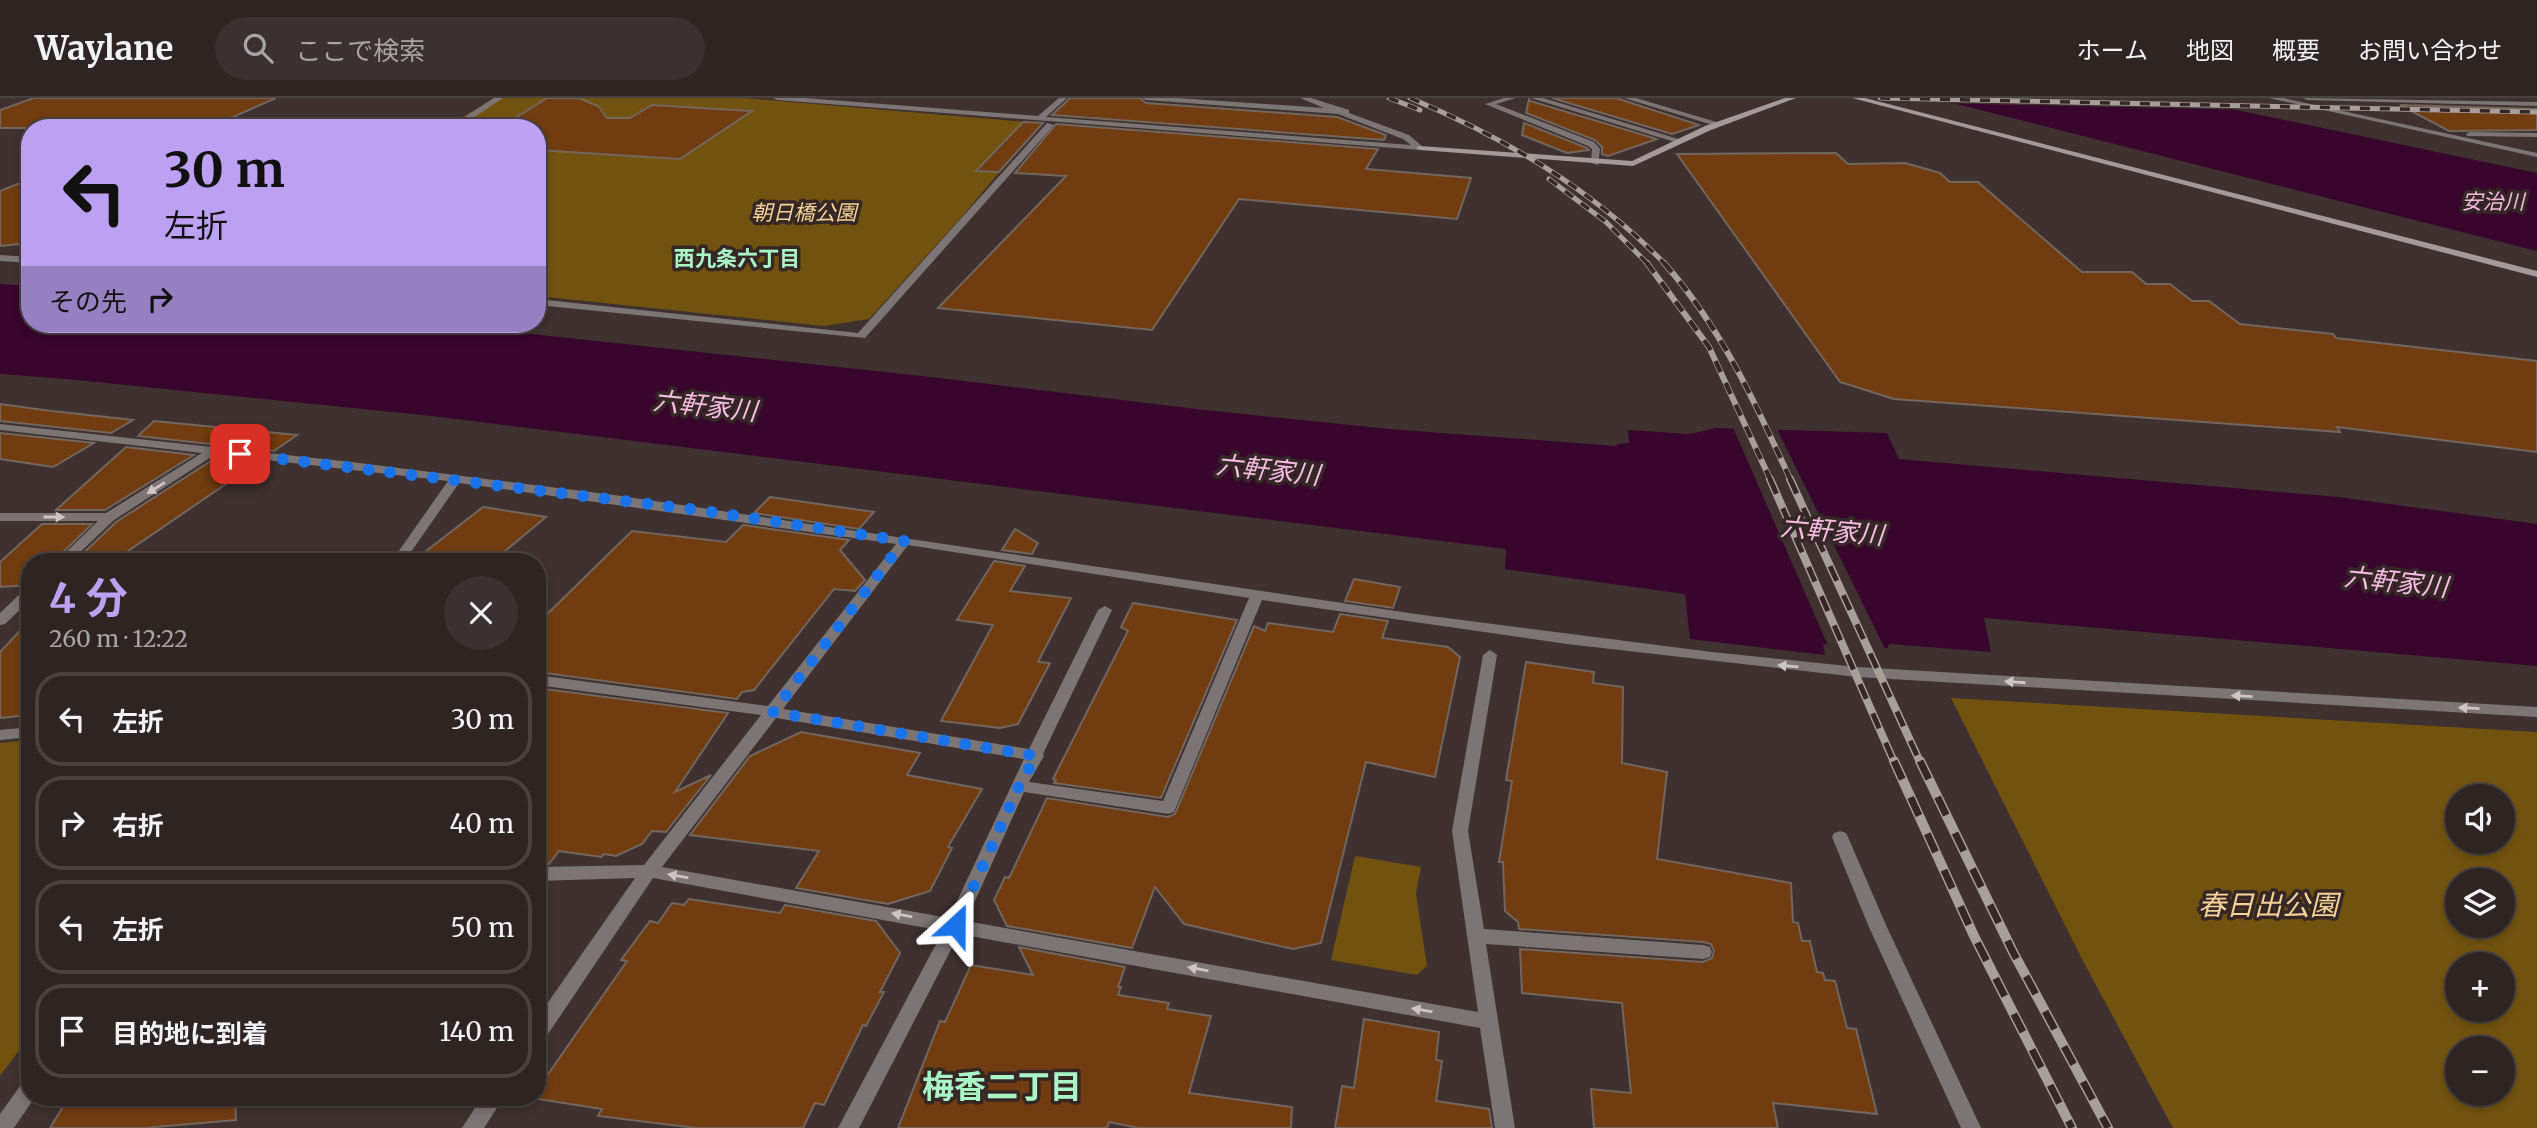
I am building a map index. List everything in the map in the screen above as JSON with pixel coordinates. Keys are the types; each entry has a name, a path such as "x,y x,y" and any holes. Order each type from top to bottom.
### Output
{"street":[{"path":"466,119 499,98"},
{"path":"777,98 1633,164 1719,124 1792,98"},
{"path":"913,108 928,98"},
{"path":"1038,120 1063,98"},
{"path":"1146,98 1346,112"},
{"path":"1304,98 1406,137 1420,148"},
{"path":"1512,98 1489,104 1591,144 1596,149 1595,163"},
{"path":"1535,98 1681,141"},
{"path":"1628,98 1719,124"},
{"path":"1856,98 2537,274"},
{"path":"2273,98 2537,155"},
{"path":"2288,98 2537,103"},
{"path":"546,303 861,336 1049,125"},
{"path":"2437,133 2537,135"},
{"path":"0,258 21,259"},
{"path":"0,427 698,510 1257,595 1818,669 2537,712"},
{"path":"71,553 109,517 213,451"},
{"path":"403,553 455,480"},
{"path":"0,517 109,517"},
{"path":"546,1021 649,871 904,541"},
{"path":"1019,786 1168,808 1257,595"},
{"path":"3,615 21,600"},
{"path":"848,1128 956,925 1019,786 1036,756 1105,610"},
{"path":"3,615 21,612"},
{"path":"1490,655 1460,831 1505,1128"},
{"path":"546,681 773,712 1036,756"},
{"path":"0,735 21,733"},
{"path":"1840,837 1877,925 1971,1128"},
{"path":"546,874 649,871 1489,1022"},
{"path":"1476,936 1703,952"},
{"path":"2,1128 21,1101"},
{"path":"472,1128 488,1106"}],"green space":[{"name":"朝日橋公園","path":"494,98 743,98 1040,123 961,218 869,319 824,326 546,297 546,119 460,119"},
{"name":"春日出公園","path":"1951,698 2537,732 2537,1128 2173,1128 2083,961"},
{"path":"21,741 21,1048 0,1076 0,743"},
{"path":"1355,856 1421,867 1416,894 1427,966 1417,975 1331,960"}],"water":[{"name":"安治川","path":"1933,98 2194,101 2537,173 2537,251"},
{"name":"六軒家川","path":"0,284 21,285 21,333 523,333 1389,429 1617,446 1629,443 1628,430 1690,434 1716,428 1887,433 1899,459 2338,497 2537,524 2537,666 1984,618 1991,652 1889,644 1888,648 1823,644 1825,655 1690,639 1685,594 1505,569 1506,549 432,416 0,374"}],"pier":[{"path":"1929,98 2200,98 2251,110 1939,103"},
{"path":"1732,425 1776,427 1886,651 1829,648"}],"building":[{"path":"34,98 276,98 228,119 21,119 21,128 0,128 0,110"},
{"path":"547,98 579,98 598,106 607,118 630,118 652,105 752,111 680,159 546,151 546,119 513,119"},
{"path":"1070,98 1140,98 1146,103 1337,117 1386,135 1384,140 1052,115"},
{"path":"1552,98 1616,98 1699,125 1672,134"},
{"path":"1529,99 1657,139 1608,156 1602,154 1602,147 1595,140 1526,113"},
{"path":"2400,105 2537,109 2537,130 2449,131"},
{"path":"1023,122 1043,123 999,172 976,171"},
{"path":"1524,123 1589,150 1567,153 1522,135"},
{"path":"1056,124 1378,149 1366,169 1471,178 1457,219 1239,199 1152,330 938,308 1066,176 1015,173"},
{"path":"1836,153 1848,164 1905,163 1940,173 1950,182 1978,182 2082,272 2132,272 2146,284 2170,284 2192,301 2209,301 2240,324 2537,361 2537,452 2337,427 2340,432 1894,399 1840,382 1677,154"},
{"path":"21,183 21,244 0,246 0,191"},
{"path":"0,404 133,420 111,433 0,421"},
{"path":"154,421 297,435 274,451 138,436"},
{"path":"0,433 94,443 53,467 0,459"},
{"path":"126,447 194,455 105,510 56,510"},
{"path":"217,457 258,462 125,553 83,553 116,522"},
{"path":"770,497 874,512 859,529 754,513"},
{"path":"483,507 546,517 503,553 424,553"},
{"path":"42,524 92,524 62,553 21,553 21,586 0,587 0,562"},
{"path":"743,525 849,540 840,550 865,580 855,591 834,589 754,690 742,692 737,699 546,673 546,615 632,531 726,542"},
{"path":"1015,529 1038,543 1032,554 1002,550"},
{"path":"994,561 1025,566 1010,591 1071,598 1038,662 1050,663 1018,724 1000,728 941,721 993,625 957,620"},
{"path":"1354,579 1400,587 1393,608 1345,601"},
{"path":"1133,603 1237,620 1161,798 1054,783 1056,780 1053,779 1128,631 1121,627"},
{"path":"1340,614 1388,621 1382,638 1448,647 1460,657 1435,777 1366,762 1321,943 1293,949 1184,924 1155,887 1132,948 1007,926 994,900 1005,877 1009,878 1047,798 1168,817 1175,814 1254,626 1265,631 1268,623 1333,632"},
{"path":"21,630 21,716 0,718 0,652"},
{"path":"1526,662 1594,672 1593,683 1623,687 1622,763 1667,772 1657,859 1791,883 1793,922 1798,923 1802,941 1810,941 1817,972 1823,973 1825,980 1835,981 1847,1028 1856,1029 1877,1114 1773,1103 1778,1128 1594,1128 1591,1089 1631,1093 1622,1003 1522,993 1520,949 1703,962 1712,958 1714,951 1711,944 1703,942 1519,929 1518,922 1505,911 1503,862 1499,862 1512,781 1506,780"},
{"path":"546,689 728,713 675,792 711,775 666,832 652,831 642,844 616,856 604,854 601,857 559,851 549,864 546,864"},
{"path":"801,732 920,753 907,775 982,789 948,847 952,848 930,891 888,904 796,888 819,851 690,835 750,756"},
{"path":"689,899 780,913 785,905 876,921 900,953 880,992 884,992 866,1026 863,1025 824,1105 815,1103 803,1128 696,1128 598,1116 602,1109 546,1100 546,1077 627,961 621,960 650,921 658,923 672,903 684,905"},
{"path":"1019,947 1125,967 1118,995 1169,1003 1167,1009 1211,1016 1189,1093 1292,1107 1291,1128 1138,1128 1109,1122 1107,1128 898,1128 940,1021 945,1022 971,965 1033,975"},
{"path":"1364,1019 1439,1032 1436,1060 1442,1061 1436,1101 1489,1109 1492,1128 1335,1128 1342,1086 1354,1088"},
{"path":"63,1106 235,1106 236,1120 144,1128 50,1128"}],"railway":[{"path":"1389,98 1420,110"},
{"path":"1410,98 1481,131 1547,168 1608,213 1664,263"},
{"path":"1880,98 2537,112"},
{"path":"1549,179 1606,222 1647,263"},
{"path":"1647,263 1709,347 1771,481"},
{"path":"1664,263 1703,313 1736,367 1791,481"},
{"path":"1770,479 1894,762"},
{"path":"1790,479 1920,762"},
{"path":"1894,761 1974,936 2072,1128"},
{"path":"1920,761 2013,952 2108,1128"}],"district":[{"name":"西九条六丁目","path":"737,259"},
{"name":"梅香二丁目","path":"1002,1087"}],"route":[{"path":"240,454 698,510 904,541 773,712 1036,756 1019,786 956,925"}]}
